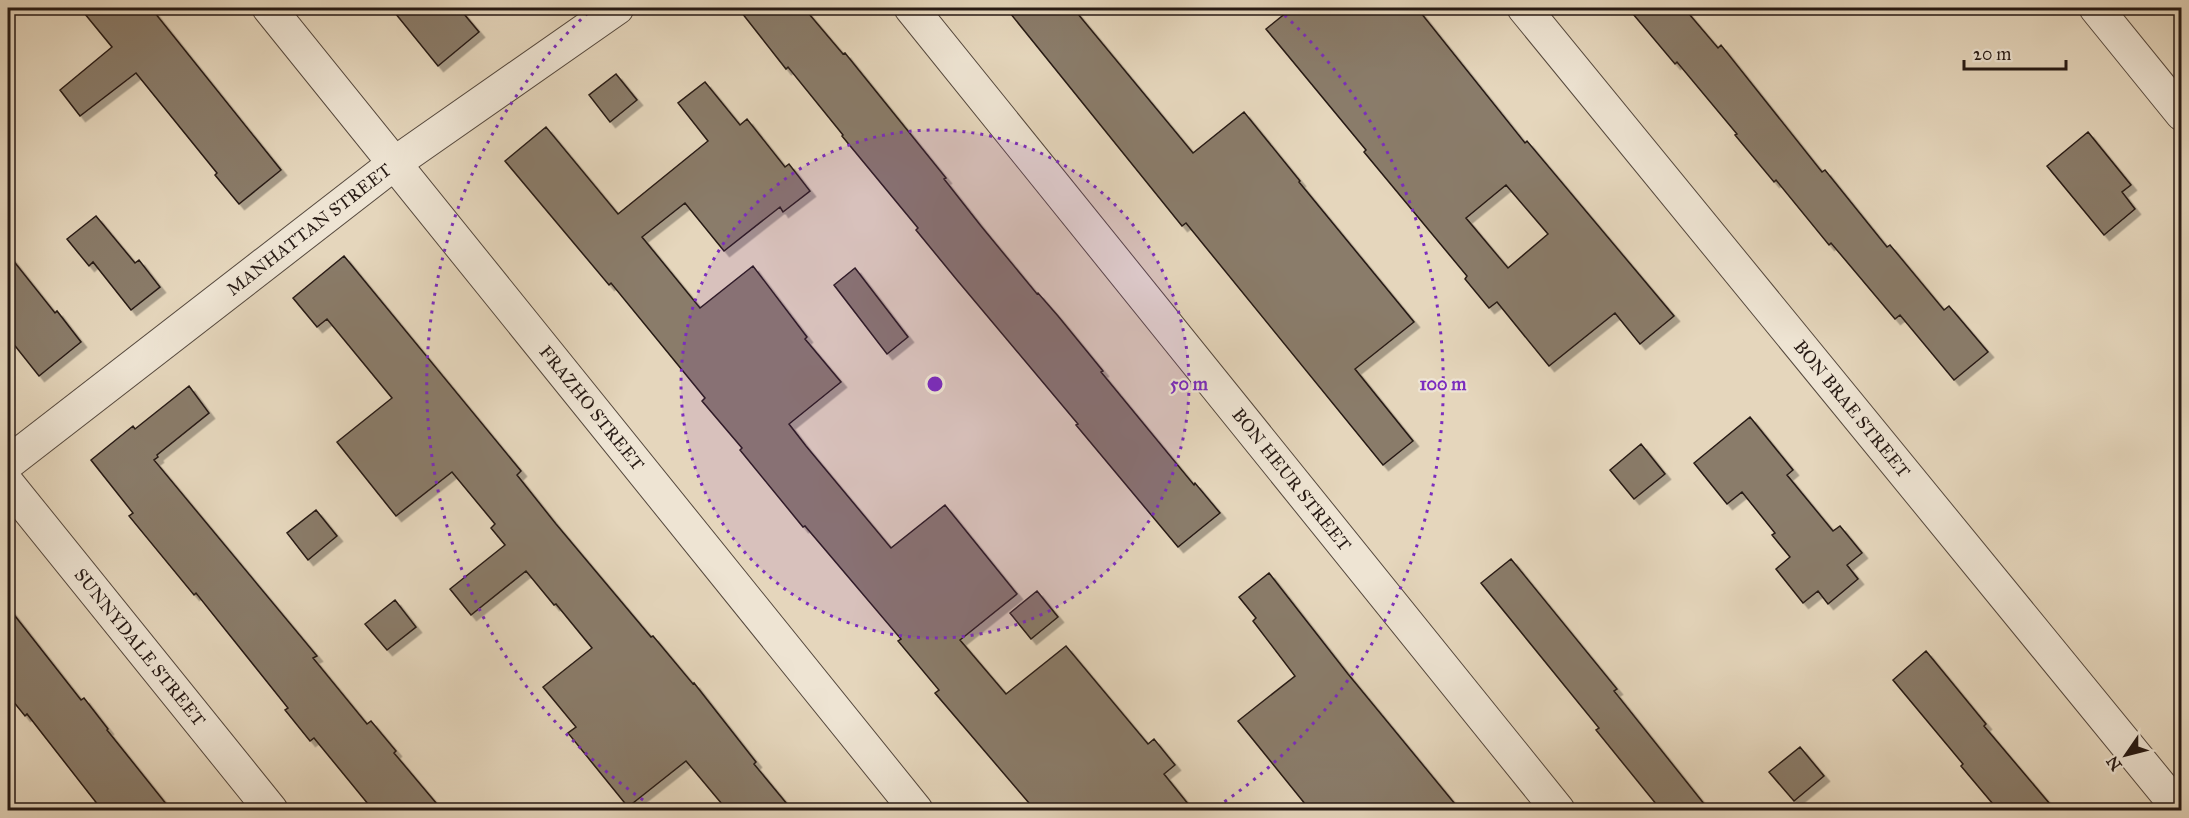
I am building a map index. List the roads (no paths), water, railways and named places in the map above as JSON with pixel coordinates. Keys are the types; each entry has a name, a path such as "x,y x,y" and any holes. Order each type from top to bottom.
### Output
{"street":[{"name":"FRAZHO STREET","path":"269,8 916,810"},
{"name":"MANHATTAN STREET","path":"8,463 395,163 617,8"},
{"name":"BON HEUR STREET","path":"911,8 1558,810"},
{"name":"BON BRAE STREET","path":"1524,8 2180,810"},
{"path":"2096,8 2181,113"},
{"name":"SUNNYDALE STREET","path":"8,484 272,810"}]}
